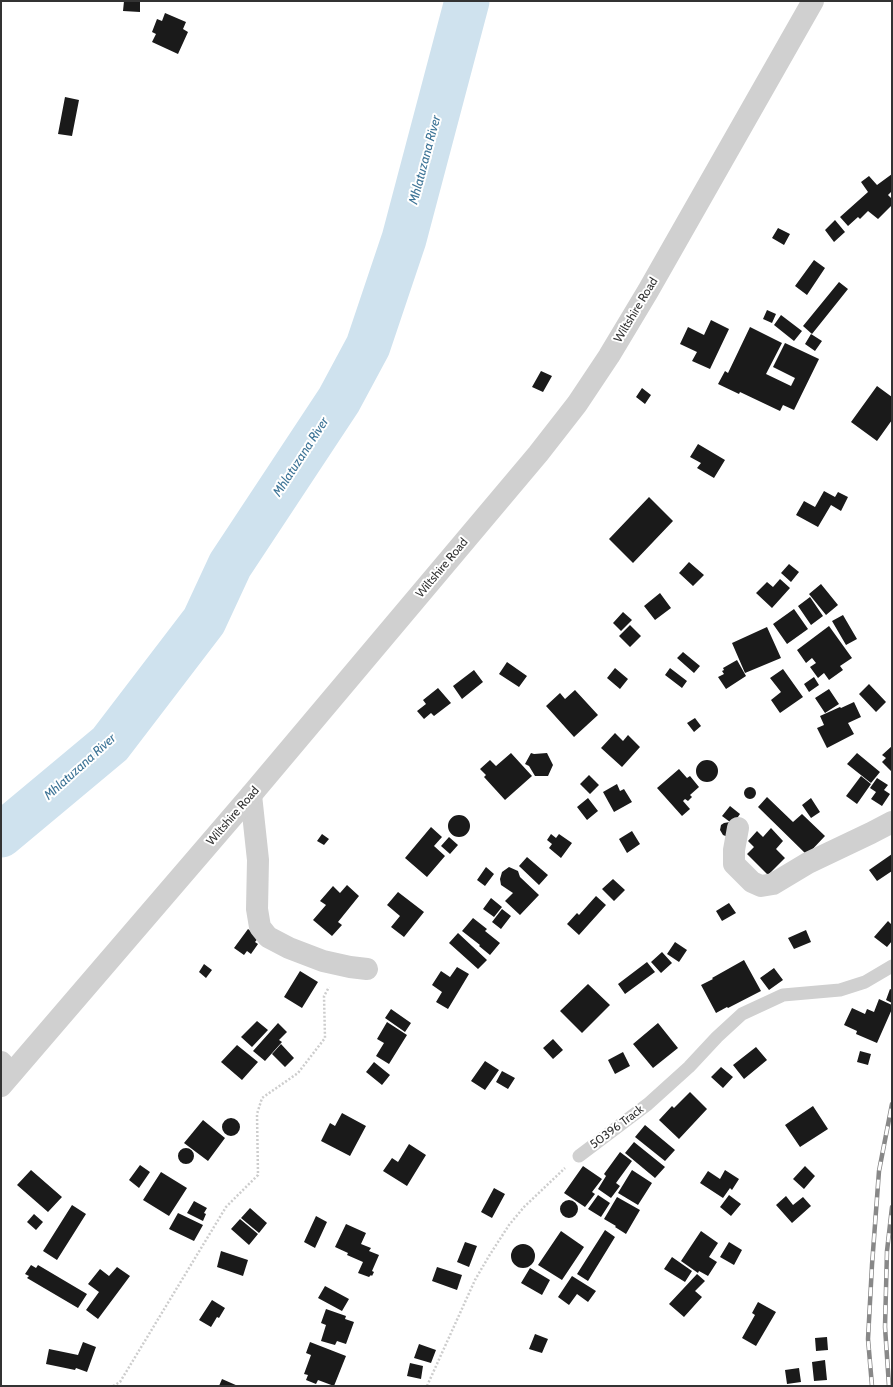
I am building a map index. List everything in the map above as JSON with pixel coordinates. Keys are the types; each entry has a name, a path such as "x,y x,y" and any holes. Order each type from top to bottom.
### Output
{"street":[{"name":"Wiltshire Road","path":"4,1074 251,795 538,454 577,404 648,291 813,1"},
{"path":"251,795 258,860 257,910 260,927 268,937 289,948 323,961 367,969"},
{"path":"738,828 734,850 734,864 752,882 761,886 773,884 808,863 892,822"}],"lane":[{"name":"50396 Track","path":"579,1156 648,1104 689,1067 717,1037 742,1014 783,995 840,990 865,982 892,966"}],"path":[{"path":"113,1386 120,1382 226,1207 258,1175 257,1114 262,1098 298,1073 325,1038 324,996 342,965"},
{"name":"50396 Track","path":"427,1386 475,1280 509,1225 524,1207 579,1156"}],"building":[{"path":"124,1 140,1 140,12 123,11"},
{"path":"165,13 186,22 183,29 188,32 178,54 152,42 156,34 152,32 157,19 162,21"},
{"path":"65,97 79,100 72,136 58,134"},
{"path":"892,174 892,191 888,195 892,199 892,205 878,219 868,211 860,219 858,217 848,226 840,217 868,192 861,182 869,176 877,185"},
{"path":"835,220 845,232 834,242 825,230"},
{"path":"778,228 790,234 784,245 772,238"},
{"path":"814,260 825,268 807,295 795,286"},
{"path":"839,282 848,289 812,334 803,326"},
{"path":"767,310 776,314 772,323 763,319"},
{"path":"781,315 802,331 794,341 774,325"},
{"path":"711,320 729,329 710,369 692,361 697,352 680,344 688,327 704,335"},
{"path":"750,327 782,343 766,374 791,386 795,378 773,367 785,343 819,359 794,410 783,405 780,411 740,392 739,394 718,384 725,371 728,373"},
{"path":"811,334 822,341 815,351 805,344"},
{"path":"541,371 552,376 543,392 532,387"},
{"path":"877,386 892,397 892,420 877,441 851,422"},
{"path":"642,388 651,395 645,404 636,397"},
{"path":"698,444 725,460 714,478 697,468 701,463 690,457"},
{"path":"824,491 835,497 838,492 848,497 841,511 831,505 818,527 796,515 804,501 815,507"},
{"path":"649,497 673,521 633,563 609,539"},
{"path":"689,562 704,575 693,586 679,573"},
{"path":"789,564 799,572 791,582 781,573"},
{"path":"780,579 790,588 772,608 756,593 767,582 773,587"},
{"path":"821,584 838,605 826,615 809,594"},
{"path":"660,593 671,608 655,620 644,606"},
{"path":"810,597 823,616 811,625 798,606"},
{"path":"794,609 808,629 787,644 773,624"},
{"path":"623,612 632,620 621,631 613,623"},
{"path":"843,615 857,639 846,645 832,621"},
{"path":"630,625 641,636 630,647 619,636"},
{"path":"829,626 852,658 840,666 843,670 829,680 824,673 818,678 810,667 816,663 812,658 806,663 797,650"},
{"path":"767,627 781,658 745,673 732,643"},
{"path":"683,652 700,666 694,673 677,658"},
{"path":"737,660 746,676 726,689 718,677 724,674 722,671 724,670 723,668"},
{"path":"507,662 527,676 519,687 499,674"},
{"path":"615,668 628,679 620,689 607,678"},
{"path":"670,668 687,681 682,688 665,675"},
{"path":"783,669 803,697 780,713 771,700 781,692 770,678"},
{"path":"474,670 483,682 462,699 453,686"},
{"path":"814,677 819,685 809,692 804,684"},
{"path":"869,684 886,702 876,712 859,694"},
{"path":"438,688 451,703 434,716 431,713 424,719 417,711 426,704 423,700"},
{"path":"829,689 839,704 825,713 815,698"},
{"path":"575,690 598,715 574,737 546,706 560,693 565,699"},
{"path":"854,702 861,717 848,723 854,734 827,748 817,728 824,725 820,716"},
{"path":"695,718 701,726 694,732 687,723"},
{"path":"615,733 623,741 628,735 640,747 622,767 601,748"},
{"path":"892,746 892,772 882,762 886,758 882,755"},
{"path":"511,753 532,776 505,800 484,777 486,775 480,769 490,760 496,766"},
{"path":"531,753 547,753 553,765 548,776 535,776 529,766 525,764"},
{"path":"857,753 880,772 871,783 847,764"},
{"path":"707,760 715,763 718,771 715,779 707,782 699,779 696,771 699,763"},
{"path":"679,769 687,778 690,776 699,787 690,795 692,797 688,801 685,799 683,801 690,809 682,816 657,788"},
{"path":"589,775 599,785 590,794 580,784"},
{"path":"861,776 871,784 857,804 846,796"},
{"path":"877,778 888,785 884,790 890,794 882,806 871,799 876,792 870,788"},
{"path":"617,784 620,791 624,789 632,802 614,812 603,792"},
{"path":"752,787 755,788 755,798 748,799 745,798 744,791 745,788"},
{"path":"767,797 793,822 802,814 825,836 807,855 758,807"},
{"path":"588,798 598,811 587,820 577,807"},
{"path":"811,798 820,812 811,818 802,805"},
{"path":"730,806 740,814 733,824 728,837 723,835 720,830 721,825 730,822 722,816"},
{"path":"459,815 467,818 470,826 467,834 459,837 451,834 448,826 451,818"},
{"path":"431,827 442,837 434,846 445,856 427,877 405,858"},
{"path":"771,828 783,841 776,849 785,858 768,875 747,854 754,847 748,841 757,831 763,837"},
{"path":"632,831 640,844 627,853 619,839"},
{"path":"322,834 329,839 324,845 317,841"},
{"path":"551,834 556,838 559,834 572,843 561,858 549,848 552,844 547,840"},
{"path":"449,837 458,845 450,854 441,846"},
{"path":"892,854 892,871 877,881 869,870"},
{"path":"527,857 548,875 539,885 519,866"},
{"path":"486,867 494,874 485,886 477,880"},
{"path":"509,867 518,871 520,877 539,895 520,915 505,901 513,893 501,885 500,879 502,872"},
{"path":"613,879 625,890 614,901 602,889"},
{"path":"347,885 359,896 338,922 342,925 332,936 313,920 326,905 320,901 333,886 340,893"},
{"path":"398,892 424,912 404,937 391,927 400,916 387,905"},
{"path":"596,896 606,905 579,935 567,924 577,913 579,915"},
{"path":"491,898 502,907 494,917 483,909"},
{"path":"729,903 736,913 722,921 716,911"},
{"path":"502,909 511,916 501,929 492,922"},
{"path":"473,918 487,929 485,931 500,943 490,955 462,931"},
{"path":"888,921 891,924 892,923 892,941 887,947 874,937"},
{"path":"248,929 259,937 255,942 258,944 251,954 247,951 244,955 234,948"},
{"path":"806,930 811,942 794,949 788,938"},
{"path":"458,933 487,960 478,969 449,943"},
{"path":"675,942 687,950 679,962 667,954"},
{"path":"662,952 672,963 661,973 651,962"},
{"path":"744,960 761,991 716,1013 701,985"},
{"path":"647,962 655,972 625,994 618,984"},
{"path":"204,964 212,970 206,978 199,972"},
{"path":"457,967 469,974 448,1009 436,1002 442,992 432,985 441,971 450,977"},
{"path":"774,968 783,980 769,990 760,978"},
{"path":"300,971 318,982 302,1008 284,997"},
{"path":"588,984 610,1005 582,1033 560,1011"},
{"path":"890,989 892,990 892,1003 886,1000"},
{"path":"879,999 892,1005 892,1009 877,1043 856,1034 857,1031 844,1025 852,1008 865,1014 867,1009 874,1012"},
{"path":"391,1009 411,1023 405,1032 385,1018"},
{"path":"257,1021 268,1030 252,1047 241,1037"},
{"path":"387,1022 407,1035 389,1064 376,1056 384,1043 377,1039"},
{"path":"278,1023 287,1032 279,1040 282,1042 265,1061 253,1051"},
{"path":"658,1023 678,1048 653,1068 633,1044"},
{"path":"553,1039 563,1050 553,1059 543,1048"},
{"path":"281,1044 294,1058 285,1067 272,1054"},
{"path":"237,1045 258,1062 242,1080 221,1062"},
{"path":"756,1047 767,1060 744,1079 733,1065"},
{"path":"860,1051 871,1054 868,1065 857,1062"},
{"path":"623,1052 630,1066 615,1074 608,1060"},
{"path":"485,1061 499,1070 485,1090 471,1081"},
{"path":"374,1062 390,1075 382,1085 366,1072"},
{"path":"721,1067 733,1077 723,1088 711,1077"},
{"path":"502,1071 515,1078 508,1089 496,1082"},
{"path":"690,1092 707,1109 679,1139 659,1120 672,1106 674,1108"},
{"path":"813,1106 828,1129 800,1147 785,1125"},
{"path":"342,1113 366,1126 350,1156 321,1141 330,1123 335,1126"},
{"path":"231,1118 238,1120 240,1127 238,1134 231,1136 224,1134 222,1127 224,1120"},
{"path":"203,1120 225,1138 208,1161 184,1143"},
{"path":"645,1125 675,1150 665,1161 635,1137"},
{"path":"634,1142 665,1167 655,1178 625,1153"},
{"path":"409,1144 426,1155 407,1186 383,1171 392,1158 398,1162"},
{"path":"186,1148 192,1150 194,1156 192,1162 186,1164 180,1162 178,1156 180,1150"},
{"path":"620,1152 632,1161 616,1183 620,1186 611,1198 598,1189 606,1176 604,1174"},
{"path":"140,1165 150,1172 139,1188 129,1180"},
{"path":"583,1166 602,1179 592,1192 595,1194 585,1207 564,1193"},
{"path":"805,1166 815,1176 804,1189 793,1179"},
{"path":"31,1170 62,1197 48,1212 17,1185"},
{"path":"632,1170 652,1183 638,1205 618,1193"},
{"path":"725,1170 739,1179 732,1190 730,1188 723,1198 700,1183 708,1171 720,1179"},
{"path":"161,1172 187,1188 169,1216 143,1200"},
{"path":"494,1188 505,1194 492,1218 481,1212"},
{"path":"598,1195 610,1203 601,1217 588,1209"},
{"path":"729,1195 741,1204 731,1216 720,1207"},
{"path":"786,1196 793,1205 803,1197 811,1206 792,1223 776,1205"},
{"path":"617,1197 640,1210 626,1234 604,1219"},
{"path":"565,1200 573,1200 578,1205 576,1216 573,1218 565,1218 560,1213 560,1205"},
{"path":"194,1201 207,1208 204,1213 206,1214 203,1221 187,1213"},
{"path":"72,1205 86,1214 57,1260 43,1251"},
{"path":"250,1208 267,1223 259,1233 241,1218"},
{"path":"178,1213 203,1225 194,1241 169,1229"},
{"path":"34,1214 43,1222 36,1230 27,1222"},
{"path":"316,1216 327,1222 315,1248 304,1242"},
{"path":"240,1219 258,1234 249,1245 231,1229"},
{"path":"346,1224 366,1233 361,1244 371,1248 369,1251 379,1255 372,1271 374,1272 372,1276 371,1275 369,1277 358,1273 363,1262 347,1255 348,1253 335,1247"},
{"path":"605,1230 615,1237 588,1281 577,1274"},
{"path":"561,1231 584,1247 562,1280 538,1265"},
{"path":"701,1231 718,1243 709,1257 717,1262 708,1276 699,1271 698,1273 681,1261"},
{"path":"465,1242 477,1246 469,1267 457,1262"},
{"path":"729,1242 742,1250 734,1265 720,1257"},
{"path":"523,1244 531,1248 535,1256 531,1264 523,1268 515,1264 511,1256 515,1248"},
{"path":"221,1251 248,1260 243,1276 217,1267"},
{"path":"672,1257 692,1271 685,1282 664,1269"},
{"path":"31,1265 36,1268 38,1265 87,1294 78,1308 27,1278 29,1276 25,1274"},
{"path":"117,1267 130,1276 98,1319 86,1310 99,1292 88,1284 100,1269 109,1276"},
{"path":"437,1267 462,1275 457,1290 432,1281"},
{"path":"530,1268 550,1280 542,1295 521,1283"},
{"path":"697,1274 705,1281 695,1291 702,1297 684,1317 669,1304"},
{"path":"572,1276 596,1291 588,1302 577,1294 569,1305 558,1297"},
{"path":"325,1286 349,1299 342,1311 318,1298"},
{"path":"212,1300 225,1308 211,1327 199,1320"},
{"path":"758,1302 776,1312 756,1346 742,1338 755,1315 752,1313"},
{"path":"326,1309 346,1316 345,1319 354,1322 346,1344 337,1341 335,1345 321,1341 326,1325 321,1323"},
{"path":"535,1334 548,1339 542,1353 529,1349"},
{"path":"827,1337 828,1350 816,1351 815,1338"},
{"path":"83,1342 96,1347 87,1372 76,1368 75,1370 46,1364 49,1349 78,1355"},
{"path":"310,1342 346,1356 334,1386 318,1380 316,1384 306,1380 308,1375 304,1374 311,1355 306,1353"},
{"path":"419,1344 436,1350 431,1363 414,1358"},
{"path":"825,1360 827,1380 814,1381 812,1362"},
{"path":"410,1363 423,1366 421,1379 407,1376"},
{"path":"799,1368 801,1382 787,1384 785,1370"},
{"path":"222,1379 238,1386 219,1386"}],"waterway":[{"name":"Mhlatuzana River","path":"1,835 110,744 204,621 230,565 339,400 368,346 404,239 467,1"}],"railway":[{"path":"872,1386 868,1339 872,1265 879,1171 892,1104"},
{"path":"889,1386 885,1327 887,1251 892,1207"}]}
